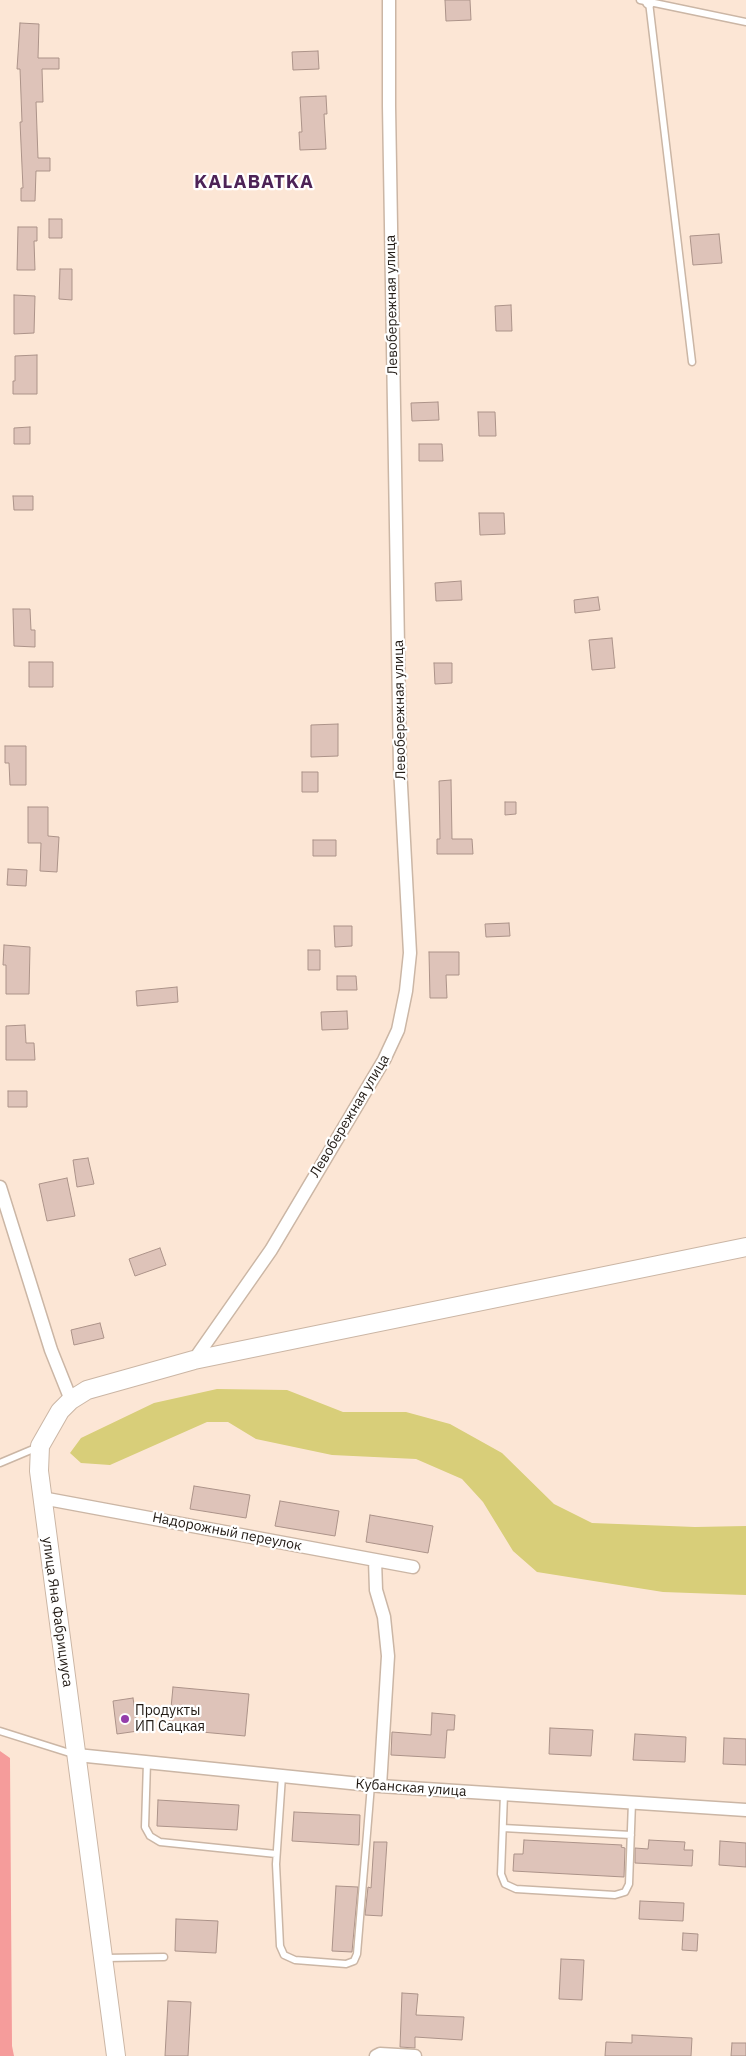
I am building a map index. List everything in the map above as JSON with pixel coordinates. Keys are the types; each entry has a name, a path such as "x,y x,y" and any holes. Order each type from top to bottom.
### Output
{"street":[{"name":"Левобережная улица","path":"194,1360 271,1250 384,1060 398,1030 406,991 410,953 400,767 399,603 389,135 389,0"},
{"path":"0,1187 51,1350 71,1400 87,1390 114,1381 194,1360 746,1247"},
{"name":"улица Яна Фабрициуса","path":"71,1400 48,1428 40,1446 42,1498 116,2056"},
{"name":"Надорожный переулок","path":"42,1498 413,1567"},
{"path":"375,1560 376,1590 384,1617 388,1656 376,1786"},
{"name":"Кубанская улица","path":"77,1755 376,1786 746,1810"},
{"path":"376,2056 380,2054 415,2056"}],"lane":[{"path":"692,362 646,1 746,22"},
{"path":"0,1462 40,1446"},
{"path":"0,1731 77,1755"},
{"path":"147,1762 145,1826 150,1836 160,1842 276,1854"},
{"path":"282,1776 276,1854 280,1946 284,1956 294,1960 346,1964 354,1961 357,1954 376,1786"},
{"path":"504,1794 501,1874 505,1884 516,1889 605,1894 625,1892 629,1884 632,1802"},
{"path":"503,1828 630,1835"},
{"path":"104,1958 164,1957"}],"shaded area":[{"path":"217,1389 287,1390 343,1412 406,1412 450,1424 502,1453 554,1504 592,1523 695,1527 746,1526 746,1595 663,1592 537,1572 513,1551 483,1502 462,1479 416,1459 332,1455 256,1439 228,1422 207,1422 110,1465 81,1463 70,1453 81,1438 154,1403"},
{"path":"0,1751 10,1758 12,2046 14,2056 0,2056"}],"building":[{"path":"445,0 470,0 471,20 446,21"},
{"path":"20,23 39,24 38,58 59,58 59,69 42,69 43,102 36,102 38,158 50,158 50,171 36,171 35,201 21,201 21,188 23,188 20,122 22,122 20,69 17,69"},
{"path":"318,51 319,69 293,70 292,52"},
{"path":"326,96 327,114 324,114 326,149 300,150 299,132 302,132 300,97"},
{"path":"49,219 62,219 62,238 49,238"},
{"path":"18,227 37,227 37,241 34,241 35,270 17,270"},
{"path":"719,234 722,263 693,265 690,236"},
{"path":"60,269 72,269 72,300 59,299"},
{"path":"14,295 35,296 34,333 14,334"},
{"path":"511,305 512,331 496,331 495,306"},
{"path":"37,355 37,394 13,394 15,356"},
{"path":"438,402 439,420 412,421 411,403"},
{"path":"478,412 495,412 496,436 479,436"},
{"path":"30,427 30,444 14,444 14,428"},
{"path":"419,444 442,444 443,461 419,461"},
{"path":"13,496 33,496 33,510 14,510"},
{"path":"479,513 504,513 505,534 480,535"},
{"path":"461,581 462,600 436,601 435,583"},
{"path":"598,597 600,610 575,613 574,600"},
{"path":"13,609 30,609 31,630 35,630 35,647 14,646"},
{"path":"612,638 615,668 592,670 589,640"},
{"path":"29,662 53,662 53,687 29,687"},
{"path":"434,663 452,663 452,683 435,684"},
{"path":"338,724 338,756 311,757 311,725"},
{"path":"5,746 26,746 26,785 10,785 9,763 5,763"},
{"path":"302,772 318,772 318,792 302,792"},
{"path":"451,780 452,839 472,839 473,854 437,854 437,839 440,839 439,781"},
{"path":"505,802 516,802 516,814 505,815"},
{"path":"28,807 48,807 48,836 59,837 57,872 40,871 41,843 28,843"},
{"path":"313,840 336,840 336,856 313,856"},
{"path":"8,869 27,870 26,886 7,885"},
{"path":"509,923 510,936 486,937 485,924"},
{"path":"334,926 352,926 352,946 335,947"},
{"path":"4,945 30,947 29,994 6,994 6,965 3,965"},
{"path":"308,950 320,950 320,970 308,970"},
{"path":"429,952 459,952 459,975 446,975 447,998 430,998"},
{"path":"337,976 356,976 357,990 337,990"},
{"path":"177,987 178,1002 137,1006 136,991"},
{"path":"347,1011 348,1029 322,1030 321,1012"},
{"path":"25,1025 26,1043 34,1043 35,1060 6,1060 6,1026"},
{"path":"8,1091 27,1091 27,1107 8,1107"},
{"path":"88,1158 94,1184 77,1187 73,1160"},
{"path":"67,1178 75,1216 47,1221 39,1184"},
{"path":"160,1248 166,1265 135,1276 129,1259"},
{"path":"100,1323 104,1338 74,1345 71,1330"},
{"path":"194,1486 250,1495 246,1518 190,1509"},
{"path":"280,1501 339,1511 335,1536 275,1526"},
{"path":"370,1515 433,1526 428,1553 366,1542"},
{"path":"173,1687 249,1694 245,1736 169,1729"},
{"path":"133,1698 138,1731 117,1734 113,1701"},
{"path":"432,1713 455,1715 454,1730 447,1730 445,1758 391,1755 392,1732 431,1735"},
{"path":"550,1728 593,1730 591,1756 549,1754"},
{"path":"635,1734 686,1737 685,1762 633,1760"},
{"path":"724,1738 746,1739 746,1765 723,1764"},
{"path":"158,1800 239,1805 237,1830 157,1826"},
{"path":"294,1812 360,1815 359,1845 292,1841"},
{"path":"524,1840 622,1845 621,1847 625,1848 624,1877 513,1871 514,1854 523,1854"},
{"path":"649,1840 685,1842 684,1850 693,1850 692,1866 635,1863 635,1848 648,1849"},
{"path":"720,1841 746,1843 746,1867 719,1865"},
{"path":"374,1842 387,1842 382,1916 365,1915 368,1887 371,1888"},
{"path":"336,1886 358,1887 352,1952 332,1951"},
{"path":"640,1901 684,1903 683,1921 639,1919"},
{"path":"176,1919 218,1921 216,1953 175,1951"},
{"path":"683,1933 698,1934 697,1951 682,1950"},
{"path":"561,1959 584,1960 582,2000 559,1999"},
{"path":"402,1993 418,1994 416,2015 464,2017 462,2040 415,2037 415,2048 400,2047"},
{"path":"168,2001 191,2002 188,2056 165,2056"},
{"path":"632,2035 692,2038 691,2056 605,2056 606,2042 632,2043"},
{"path":"732,2043 746,2043 746,2056 731,2056"}],"place":[{"name":"Продукты ИП Сацкая","path":"125,1719"}],"district":[{"name":"KALABATKA","path":"254,183"}]}
